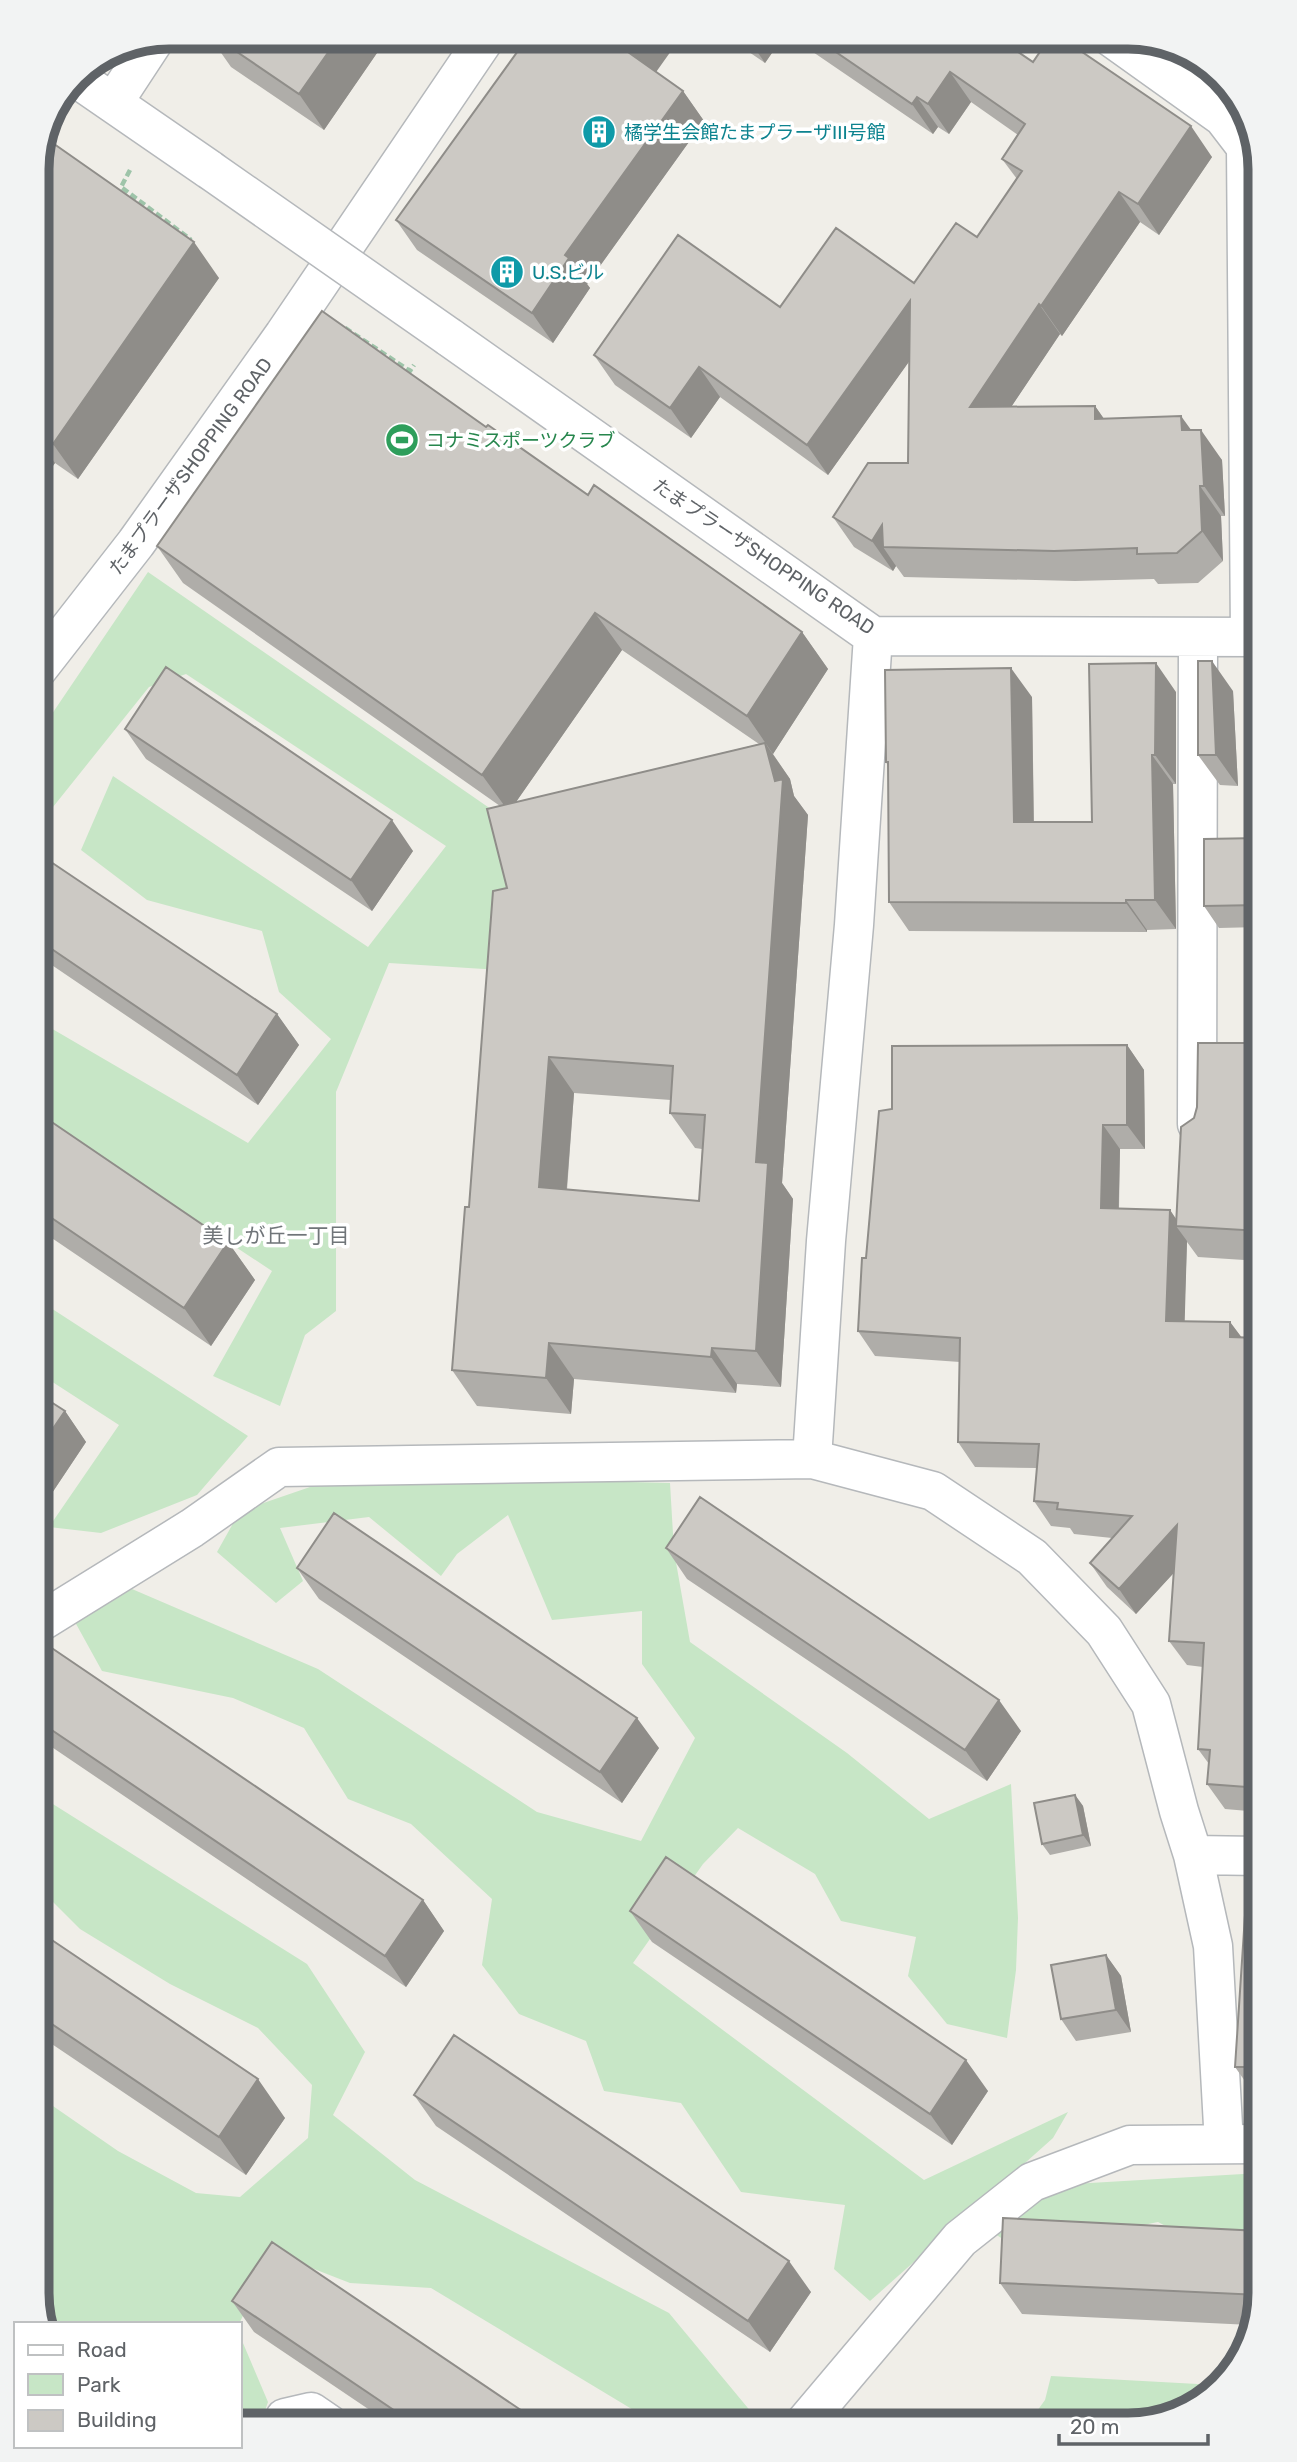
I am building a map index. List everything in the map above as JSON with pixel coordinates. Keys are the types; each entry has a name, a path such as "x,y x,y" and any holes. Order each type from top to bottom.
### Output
{"street":[{"name":"たまプラーザSHOPPING ROAD","path":"49,655 136,543 285,335 478,49"},
{"path":"1128,49 1223,117 1246,146"},
{"path":"113,103 148,51"},
{"name":"たまプラーザSHOPPING ROAD","path":"85,84 873,636 1248,637"},
{"path":"1247,160 1248,208"},
{"path":"812,1459 826,1241 854,925 873,636"},
{"path":"1198,636 1198,1138"},
{"path":"49,1617 192,1528 279,1467 812,1459 933,1491 1032,1557 1104,1631 1151,1704 1193,1855 1213,1946 1242,2144 1130,2145 1032,2182 960,2239 813,2413"},
{"path":"1193,1855 1248,1856"}],"path":[{"path":"132,166 121,187 190,239 186,246"},
{"path":"342,325 410,372 415,363"}],"green space":[{"path":"148,572 501,816 508,877 500,970 389,963 336,1092 336,1311 305,1335 280,1406 213,1376 272,1271 49,1123 49,1027 248,1143 331,1039 279,992 262,931 147,900 81,850 113,776 368,947 446,846 186,674 149,687 49,812 49,718"},
{"path":"49,1307 248,1436 197,1495 101,1533 49,1527 119,1425 49,1380"},
{"path":"345,1475 670,1483 674,1551 690,1642 847,1753 929,1819 1011,1784 1018,1918 1016,1970 1007,2038 947,2024 908,1976 916,1937 841,1921 815,1874 738,1828 703,1864 633,1963 924,2180 1068,2112 1053,2138 870,2301 834,2269 845,2205 741,2192 681,2103 604,2091 586,2041 519,2014 482,1965 492,1899 411,1824 348,1799 304,1728 233,1698 102,1671 75,1622 132,1589 318,1669 537,1812 641,1841 695,1738 642,1664 642,1611 552,1620 508,1515 457,1554 441,1576 369,1517 280,1528 303,1581 276,1603 217,1552 240,1511"},
{"path":"49,1802 307,1964 365,2052 333,2115 415,2180 669,2313 752,2413 638,2413 431,2288 350,2283 273,2253 240,2322 53,2322 49,2293 49,2103 118,2151 196,2193 240,2197 308,2138 312,2085 258,2028 170,1984 80,1929 49,1898"},
{"path":"1248,2174 1248,2262 1209,2249 1158,2222 1090,2236 1012,2245 992,2232 1014,2203 1073,2184"},
{"path":"242,2341 268,2402 264,2413 242,2413"},
{"path":"1051,2376 1205,2384 1174,2404 1151,2411 1036,2413 1045,2400"}],"building":[{"path":"233,49 331,49 299,94"},
{"path":"519,49 630,49 628,52 683,91 565,255 569,258 532,313 396,220"},
{"path":"832,49 1014,49 1033,62 1042,49 1078,49 1191,126 1138,204 1119,192 970,407 1095,406 1095,419 1181,416 1182,430 1201,430 1204,486 1200,486 1202,531 1177,553 1137,554 1137,548 1054,551 883,547 882,525 872,541 833,517 868,463 908,463 910,301 807,445 699,367 670,408 594,355 678,235 780,307 836,228 914,283 956,223 977,237 1022,171 1002,159 1025,124 950,72 928,104 917,97 912,104"},
{"path":"52,143 194,242 53,444 49,441 49,161"},
{"path":"322,311 486,427 488,425 588,495 594,485 802,632 747,716 595,613 482,775 157,546"},
{"path":"1198,661 1212,661 1216,755 1198,755"},
{"path":"1156,663 1155,755 1152,755 1155,900 1126,900 1126,903 889,902 885,670 1011,668 1014,822 1092,822 1089,664"},
{"path":"166,667 392,820 351,880 125,729"},
{"path":"765,743 775,781 783,779 756,1162 768,1163 756,1351 712,1348 711,1357 549,1343 546,1378 452,1370 465,1207 469,1207 493,891 507,888 487,809","holes":["549,1057 673,1066 670,1113 705,1115 699,1201 539,1187"]},
{"path":"1248,838 1248,905 1204,906 1204,839"},
{"path":"49,861 277,1014 237,1075 49,947"},
{"path":"1198,1043 1248,1043 1248,1230 1176,1226 1181,1127 1194,1118 1197,1107"},
{"path":"1127,1045 1127,1125 1103,1125 1101,1208 1170,1210 1166,1321 1230,1322 1230,1337 1248,1338 1248,1787 1207,1784 1210,1750 1198,1749 1204,1643 1169,1641 1177,1525 1119,1589 1090,1563 1132,1516 1057,1509 1058,1503 1034,1501 1039,1444 958,1442 960,1338 858,1331 862,1258 866,1258 879,1111 892,1109 892,1046"},
{"path":"49,1120 228,1242 184,1308 49,1216"},
{"path":"49,1401 65,1411 49,1434"},
{"path":"700,1497 999,1700 965,1750 666,1548"},
{"path":"334,1513 637,1718 600,1772 297,1568"},
{"path":"49,1646 423,1900 385,1956 49,1728"},
{"path":"1075,1795 1083,1835 1042,1844 1034,1803"},
{"path":"666,1857 966,2060 930,2114 630,1911"},
{"path":"1247,1885 1248,2067 1235,2067"},
{"path":"49,1938 258,2079 219,2137 49,2022"},
{"path":"1106,1955 1116,2010 1061,2019 1051,1965"},
{"path":"454,2035 789,2261 748,2321 414,2095"},
{"path":"1003,2218 1248,2230 1248,2294 1000,2283"},
{"path":"272,2242 525,2413 398,2413 232,2301"}],"place":[{"name":"橘学生会館たまプラーザIII号館","path":"599,132"},
{"name":"U.S.ビル","path":"507,272"},
{"name":"コナミスポーツクラブ","path":"402,440"}],"district":[{"name":"美しが丘一丁目","path":"276,1236"}]}
